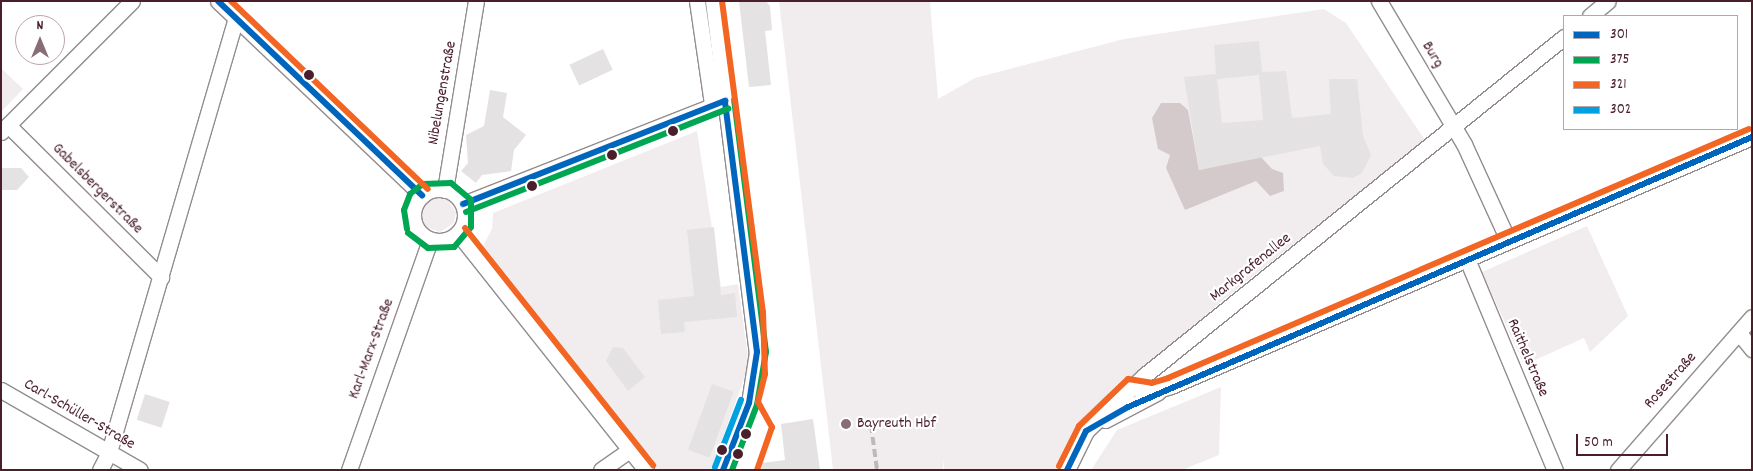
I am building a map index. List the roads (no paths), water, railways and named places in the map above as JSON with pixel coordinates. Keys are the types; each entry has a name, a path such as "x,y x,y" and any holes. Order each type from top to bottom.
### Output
{"street":[{"path":"5,129 132,1"},
{"path":"218,1 422,195"},
{"name":"Nibelungenstraße","path":"444,190 476,1"},
{"path":"698,1 719,103 754,313 756,374 723,470"},
{"path":"713,1 719,103"},
{"name":"Burg","path":"1379,1 1454,128"},
{"path":"1591,15 1608,1"},
{"path":"100,470 109,452 236,19"},
{"name":"Markgrafenallee","path":"1082,437 1132,388 1563,38"},
{"path":"462,204 719,103"},
{"path":"1454,128 1508,240"},
{"name":"Gabelsbergerstraße","path":"5,129 161,278"},
{"path":"1132,388 1152,392 1171,386 1752,137"},
{"path":"444,190 462,204 465,218 458,233 444,241 430,240 413,220 414,206 422,195 444,190"},
{"path":"458,233 646,470"},
{"name":"Karl-Marx-Straße","path":"349,470 430,240"},
{"name":"Raithelstraße","path":"1467,259 1555,470"},
{"name":"Rosestraße","path":"1618,470 1752,317"},
{"path":"1739,333 1752,349"},
{"path":"1066,470 1082,437 1171,386"},
{"name":"Carl-Schüller-Straße","path":"1,390 140,470"},
{"path":"600,470 630,450"}],"railway":[{"path":"871,425 877,470"}],"place":[{"name":"Bayreuth Hbf","path":"846,424"}]}
